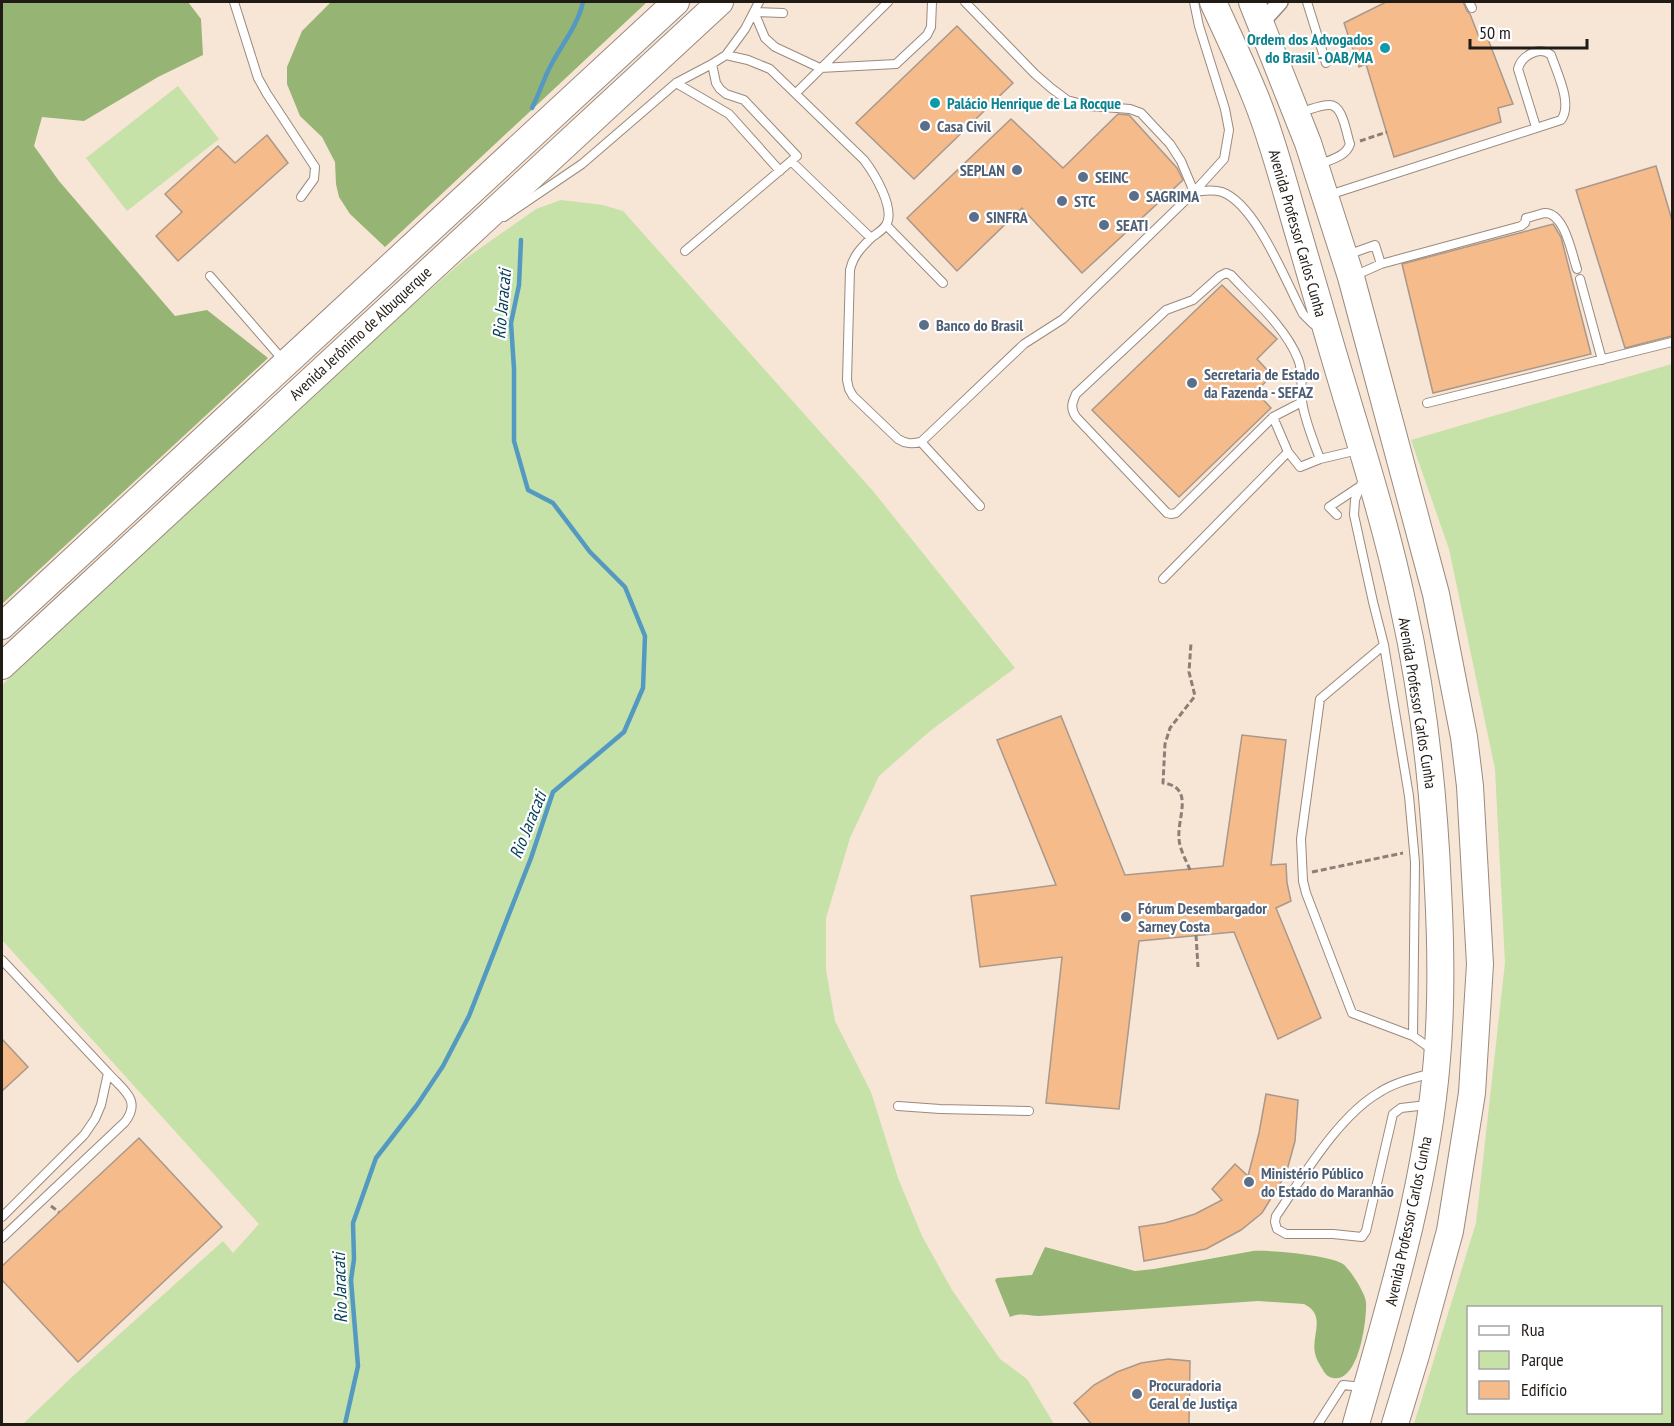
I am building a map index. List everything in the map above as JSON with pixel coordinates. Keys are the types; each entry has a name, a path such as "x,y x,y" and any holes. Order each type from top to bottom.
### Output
{"main road":[{"path":"605,67 661,2"},
{"name":"Avenida Jerônimo de Albuquerque","path":"2,626 676,2"},
{"name":"Avenida Jerônimo de Albuquerque","path":"2,666 720,2"},
{"path":"1207,2 1231,42"},
{"name":"Avenida Professor Carlos Cunha","path":"1213,2 1256,98 1277,161 1402,601 1427,743 1436,829 1440,1001 1437,1063 1432,1104 1422,1175 1412,1219 1384,1329 1356,1425"},
{"name":"Avenida Professor Carlos Cunha","path":"1257,12 1316,166 1348,266 1436,594 1464,737 1470,786 1480,964 1472,1093 1450,1231 1395,1425"},
{"path":"1365,473 1388,510 1409,590 1417,597 1436,594"},
{"path":"1410,638 1426,636 1438,643 1451,716 1464,737"}],"street":[{"path":"1257,12 1280,2"}],"lane":[{"path":"234,2 258,78 315,167 314,180 301,197"},
{"path":"451,249 514,211 582,164 676,83 726,55 745,29 759,2"},
{"path":"796,93 888,2"},
{"path":"754,12 765,38 775,47 820,68 896,64 927,35 931,27 932,2"},
{"path":"965,2 1035,74 1067,100 1089,106 1130,109 1141,113 1170,144 1181,161 1194,192"},
{"path":"726,55 748,60 770,69 864,159 873,172 888,206 889,216 886,225 857,252 852,261 847,381 853,396 898,439 904,443 914,444 921,442 1024,344 1064,319 1194,192 1224,159 1229,130 1225,109 1199,26 1194,2"},
{"path":"1307,2 1326,63"},
{"path":"754,12 783,13"},
{"path":"1325,196 1560,120 1566,109 1565,100 1551,55 1542,51 1526,56 1520,62 1518,69 1536,127"},
{"path":"712,64 716,83 720,89 726,94 744,100 794,158 872,238"},
{"path":"676,83 729,114 780,171"},
{"path":"1296,113 1330,104 1340,111 1350,144 1348,149 1345,153 1316,166"},
{"path":"685,251 794,158"},
{"path":"1194,192 1211,189 1223,192 1244,207 1264,236 1303,314 1313,324 1326,330"},
{"path":"1348,266 1382,264 1521,226 1526,223 1526,218 1547,213 1563,225 1577,270"},
{"path":"886,225 943,283"},
{"path":"1348,266 1376,245 1382,264"},
{"path":"1302,402 1272,417 1176,513 1172,514 1167,513 1072,411 1076,394 1166,310 1193,300 1226,273 1231,275 1277,326 1294,351 1302,378 1302,402 1320,459"},
{"path":"210,276 286,363"},
{"path":"1580,279 1602,360"},
{"path":"1427,403 1672,342"},
{"path":"1272,417 1287,452 1300,467 1320,459 1365,473"},
{"path":"921,442 980,506"},
{"path":"1163,579 1287,452"},
{"path":"1337,515 1329,507 1365,473"},
{"path":"1365,473 1355,500 1354,515 1384,645 1409,796 1414,851 1413,1036"},
{"path":"1384,645 1320,699 1301,839 1303,881 1353,1013 1413,1036 1437,1063 1379,1092 1346,1120 1276,1216 1277,1229 1286,1234 1333,1234 1362,1237 1366,1231 1393,1114 1408,1106 1432,1104"},
{"path":"2,960 131,1098 133,1107 131,1115 125,1122 2,1238"},
{"path":"2,1217 84,1135 101,1105 108,1073"},
{"path":"898,1106 1029,1111"},
{"path":"1318,1425 1343,1384 1366,1387"}],"path":[{"path":"1350,144 1387,132"},
{"path":"1190,870 1179,839 1182,798 1179,790 1170,784 1163,783 1164,744 1170,728 1195,696 1189,672 1191,643"},
{"path":"1321,870 1414,851"},
{"path":"1196,935 1198,967"}],"green space":[{"path":"2,2 188,2 201,19 203,55 158,77 84,121 42,117 34,146 59,181 175,316 207,310 268,358 2,604"},
{"path":"331,2 647,2 385,247 350,214 339,197 335,162 322,137 300,116 287,84 287,67 302,31"},
{"path":"178,86 219,139 127,211 86,158"},
{"path":"561,200 603,205 623,211 873,491 1015,668 930,731 879,776 850,838 826,918 826,970 835,1021 871,1092 898,1178 922,1236 952,1290 1000,1359 1027,1379 1054,1424 23,1424 223,1241 233,1253 259,1224 2,940 2,685 321,386 465,259 536,209"},
{"path":"1672,364 1672,1424 1414,1424 1476,1223 1505,963 1495,769 1449,549 1411,440"},
{"path":"1045,1247 1135,1271 1253,1251 1299,1254 1336,1261 1343,1264 1349,1271 1365,1298 1365,1322 1360,1349 1349,1371 1342,1377 1333,1378 1327,1375 1315,1353 1317,1320 1311,1309 1304,1304 1258,1301 1039,1316 1021,1314 1010,1317 995,1280 1032,1275"}],"building":[{"path":"1386,2 1463,2 1479,37 1486,34 1513,104 1498,108 1501,122 1394,157 1366,64 1359,67 1344,23"},
{"name":"Palácio Henrique de La Rocque","path":"957,26 1013,83 914,179 856,123"},
{"path":"1118,114 1129,115 1177,168 1183,180 1082,273 1022,208 957,271 907,218 1011,119 1063,168"},
{"path":"267,135 288,163 178,261 156,236 182,212 165,194 218,146 235,163"},
{"path":"1656,166 1672,220 1672,336 1625,348 1576,190"},
{"path":"1553,224 1561,237 1591,354 1433,393 1402,264"},
{"name":"Secretaria de Estado da Fazenda - SEFAZ","path":"1222,285 1277,339 1257,359 1272,375 1256,392 1271,408 1179,497 1092,410"},
{"name":"Fórum Desembargador Sarney Costa","path":"1061,716 1125,875 1223,866 1242,735 1286,740 1271,865 1286,864 1291,901 1276,908 1321,1018 1278,1039 1234,932 1139,941 1119,1109 1046,1103 1062,957 980,967 971,896 1056,885 997,740"},
{"path":"2,1039 28,1067 2,1091"},
{"name":"Ministério Público do Estado do Maranhão","path":"1266,1094 1298,1100 1295,1141 1286,1174 1262,1213 1241,1230 1206,1249 1144,1261 1139,1227 1165,1223 1195,1214 1222,1200 1212,1189 1235,1164 1248,1176"},
{"path":"139,1138 222,1227 78,1362 2,1280 2,1266"},
{"name":"Procuradoria Geral de Justiça","path":"1168,1359 1190,1361 1189,1425 1092,1425 1074,1403 1094,1385 1117,1372 1141,1363"}],"waterway":[{"name":"Rio Jaracati","path":"532,108 551,65 577,19 583,2"},
{"name":"Rio Jaracati","path":"345,1424 358,1366 351,1280 354,1259 353,1223 376,1158 417,1105 443,1066 469,1016 531,858 553,792 624,732 643,688 645,636 625,587 590,552 553,503 528,490 514,441 514,369 511,323 519,285 521,240"}],"place":[{"name":"Ordem dos Advogados do Brasil - OAB/MA","path":"1385,48"},
{"name":"Palácio Henrique de La Rocque","path":"935,103"},
{"name":"Casa Civil","path":"925,126"},
{"name":"SEPLAN","path":"1017,170"},
{"name":"SEINC","path":"1083,177"},
{"name":"SAGRIMA","path":"1134,196"},
{"name":"STC","path":"1062,201"},
{"name":"SINFRA","path":"974,217"},
{"name":"SEATI","path":"1104,225"},
{"name":"Banco do Brasil","path":"924,325"},
{"name":"Secretaria de Estado da Fazenda - SEFAZ","path":"1192,383"},
{"name":"Fórum Desembargador Sarney Costa","path":"1126,917"},
{"name":"Ministério Público do Estado do Maranhão","path":"1249,1182"},
{"name":"Procuradoria Geral de Justiça","path":"1137,1394"}]}
